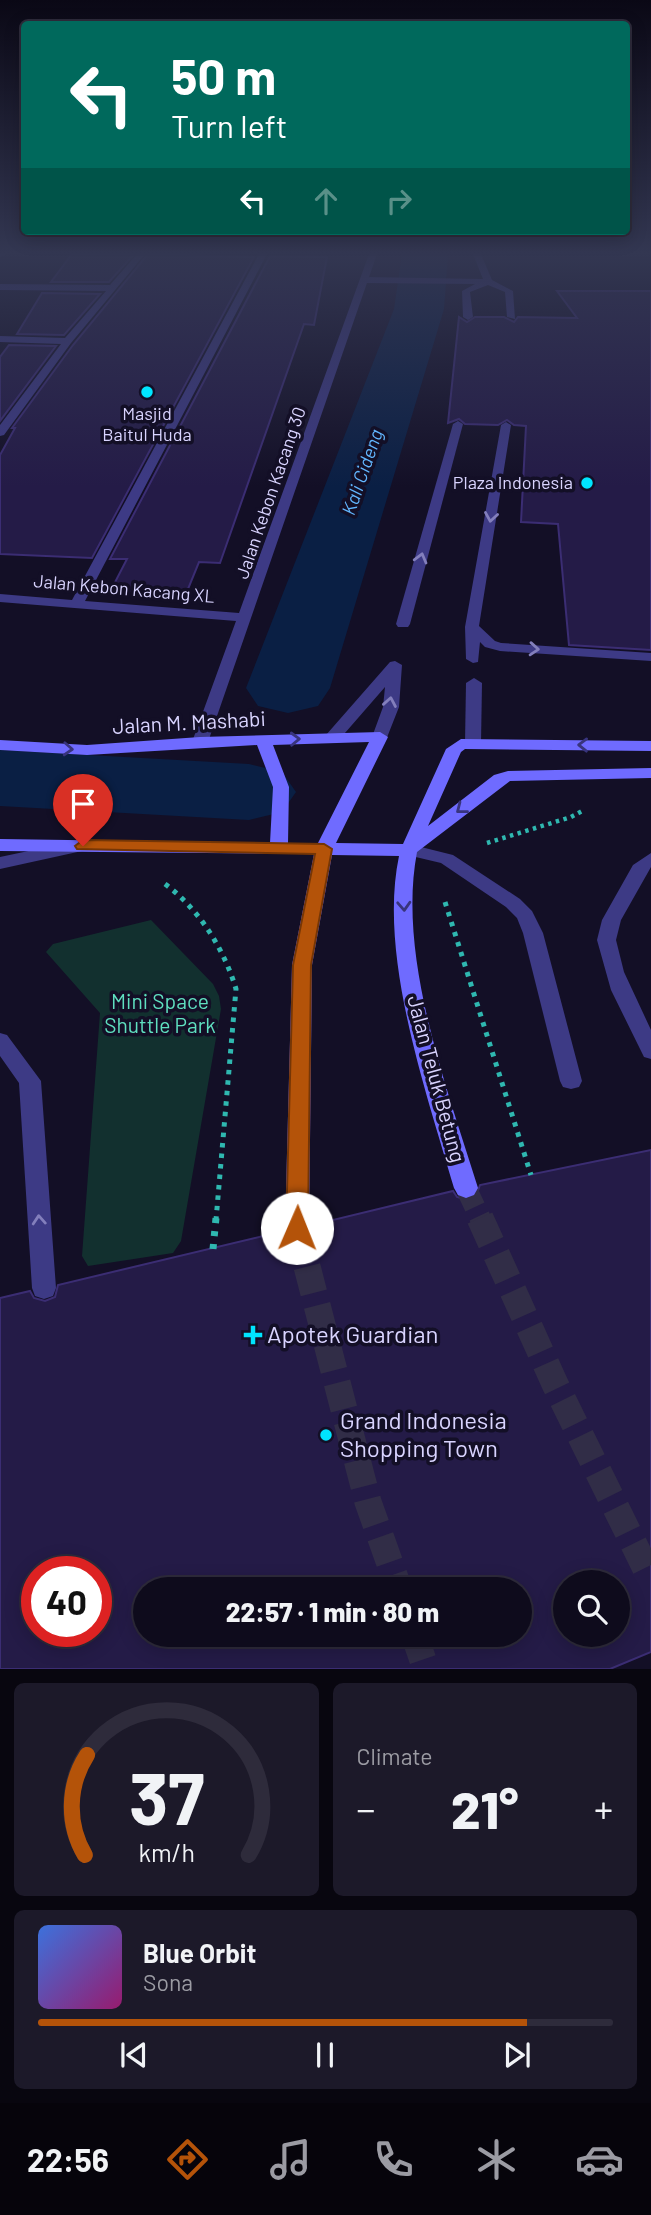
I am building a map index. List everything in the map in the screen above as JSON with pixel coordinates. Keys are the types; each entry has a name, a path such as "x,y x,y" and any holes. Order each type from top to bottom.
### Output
{"street":[{"path":"0,433 15,406 76,332"},
{"path":"76,606 222,332"},
{"name":"Jalan Kebon Kacang 30","path":"200,742 347,332"},
{"path":"0,339 68,341"},
{"path":"403,624 458,424"},
{"path":"473,659 472,627 506,425"},
{"name":"Jalan Kebon Kacang XL","path":"0,598 246,618"},
{"path":"472,627 490,644 500,647 651,657"},
{"path":"297,1228 302,965 324,849 380,737 391,707 396,661 332,738"},
{"path":"474,683 473,743 651,746"},
{"name":"Jalan M. Mashabi","path":"0,745 87,750 200,742 380,737"},
{"path":"263,740 281,787 279,849"},
{"name":"Jalan Teluk Betung","path":"466,1188 426,1055 407,963 403,879 409,850 454,749 461,744 473,743"},
{"path":"409,850 499,779 508,776 651,773"},
{"path":"0,845 409,850 447,859 513,903 526,915 571,1081"},
{"path":"0,863 83,846"},
{"path":"651,859 642,865 607,930 611,965 651,1051"},
{"path":"0,1041 30,1081 44,1288"}],"path":[{"path":"159,880 178,891 225,955 236,989 213,1249"}],"green space":[{"name":"Mini Space Shuttle Park","path":"151,920 213,984 221,1009 181,1241 173,1253 88,1266 82,1256 100,1013 46,952 53,944"}],"building":[{"path":"18,332 67,332 64,335 17,334"},
{"path":"84,332 214,332 92,558 0,554 0,455 15,428 12,428"},
{"path":"230,332 301,332 220,563 199,562 186,594 111,590 127,559 110,559"},
{"name":"Plaza Indonesia","path":"457,332 651,332 651,650 569,645 558,524 521,522 526,426 514,425 507,420 498,425 465,424 459,419 448,423"},
{"path":"9,345 56,346 0,421 0,357"},
{"name":"Grand Indonesia Shopping Town","path":"651,1150 651,1652 610,1669 0,1669 0,1298 30,1291 34,1298 45,1301 55,1297 58,1285 284,1231 288,1237 298,1240 307,1236 312,1225 453,1191 457,1197 467,1200 476,1196 480,1185"}],"waterway":[{"name":"Kali Cideng","path":"288,688 411,332"},
{"path":"0,778 249,792"}],"tunnel":[{"path":"466,1188 481,1220"},
{"path":"480,1218 555,1384 651,1579"},
{"path":"297,1228 368,1502 395,1577"},
{"path":"418,1647 426,1669"}],"place":[{"name":"Masjid Baitul Huda","path":"147,392"},
{"name":"Plaza Indonesia","path":"587,483"},
{"name":"Apotek Guardian","path":"253,1335"},
{"name":"Grand Indonesia Shopping Town","path":"326,1435"}],"route":[{"path":"83,846 324,849 302,965 297,1228"}]}
